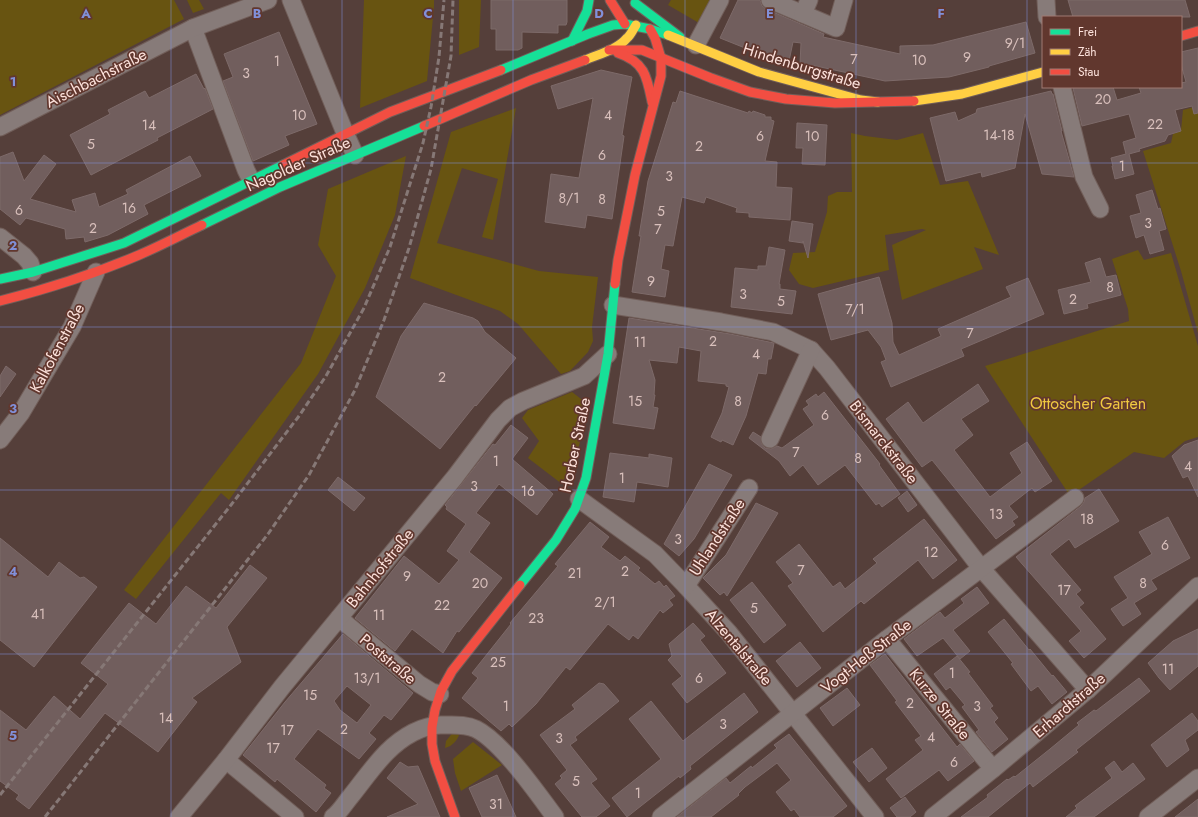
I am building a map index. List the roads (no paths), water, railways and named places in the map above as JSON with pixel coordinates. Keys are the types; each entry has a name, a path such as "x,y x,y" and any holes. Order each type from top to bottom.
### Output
{"main road":[{"path":"572,41 587,11 589,0"},
{"path":"610,0 625,24 633,29 646,55 653,79 653,107"},
{"path":"634,1 650,29 658,46 661,58 660,76 653,107"},
{"path":"608,51 622,43 633,29 638,12 634,1"},
{"path":"634,1 691,43"},
{"name":"Nagolder Straße","path":"0,280 33,272 124,243 390,112 495,73 603,28 625,24"},
{"path":"633,29 650,29 691,43"},
{"path":"1182,36 1198,31"},
{"path":"608,51 620,49 646,55 658,46 668,42 691,43"},
{"name":"Hindenburgstraße","path":"691,43 759,72 861,100 878,102"},
{"name":"Nagolder Straße","path":"0,301 96,272 139,255 280,187 537,78 608,51"},
{"path":"608,51 630,56 642,67 648,80 653,107"},
{"name":"Hindenburgstraße","path":"646,55 661,58 750,92 786,99 835,104 914,101 962,94 1042,72"},
{"path":"653,107 664,78 685,67"},
{"name":"Horber Straße","path":"455,817 434,761 431,741 432,725 436,705 445,683 452,671 556,540 568,522 580,499 592,453 608,354 618,260 631,192 653,107"}],"street":[{"name":"Aischbachstraße","path":"0,127 193,28 268,0"},
{"path":"292,0 355,155"},
{"path":"770,0 806,7 836,28 844,0"},
{"path":"1046,0 1047,16"},
{"path":"691,43 723,4"},
{"path":"193,28 251,180"},
{"path":"1062,88 1084,177 1100,209"},
{"path":"0,237 24,256 30,263 33,272"},
{"name":"Kalkofenstraße","path":"0,440 21,413 72,327 96,272"},
{"name":"Bismarckstraße","path":"613,305 721,322 772,332 811,350 827,368 981,568 1088,690"},
{"path":"770,439 811,350"},
{"name":"Bahnhofstraße","path":"179,817 226,760 282,686 455,477 498,420 510,408 523,401 584,376 608,354"},
{"name":"Uhlandstraße","path":"686,586 749,488"},
{"name":"Vogt-Heß-Straße","path":"661,817 887,639 1075,498"},
{"name":"Alzentalstraße","path":"580,499 655,554 686,586 729,633 875,817"},
{"name":"Erhardtstraße","path":"933,817 1088,690 1198,586"},
{"name":"Poststraße","path":"339,618 425,688 440,694"},
{"name":"Kurze Straße","path":"887,639 993,769"},
{"path":"333,817 393,746 409,735 432,725 466,726 477,730 490,739 516,768 555,817"},
{"path":"226,760 295,817"},
{"path":"1148,817 1198,778"}],"railway":[{"path":"0,795 231,505 299,416 326,376 364,308 390,247 423,143 431,107 439,57 444,0"},
{"path":"45,817 268,534 309,475 355,390 384,320 409,248 431,169 451,56 453,0"}],"park label":[{"name":"Ottoscher Garten","path":"1088,403"}]}
